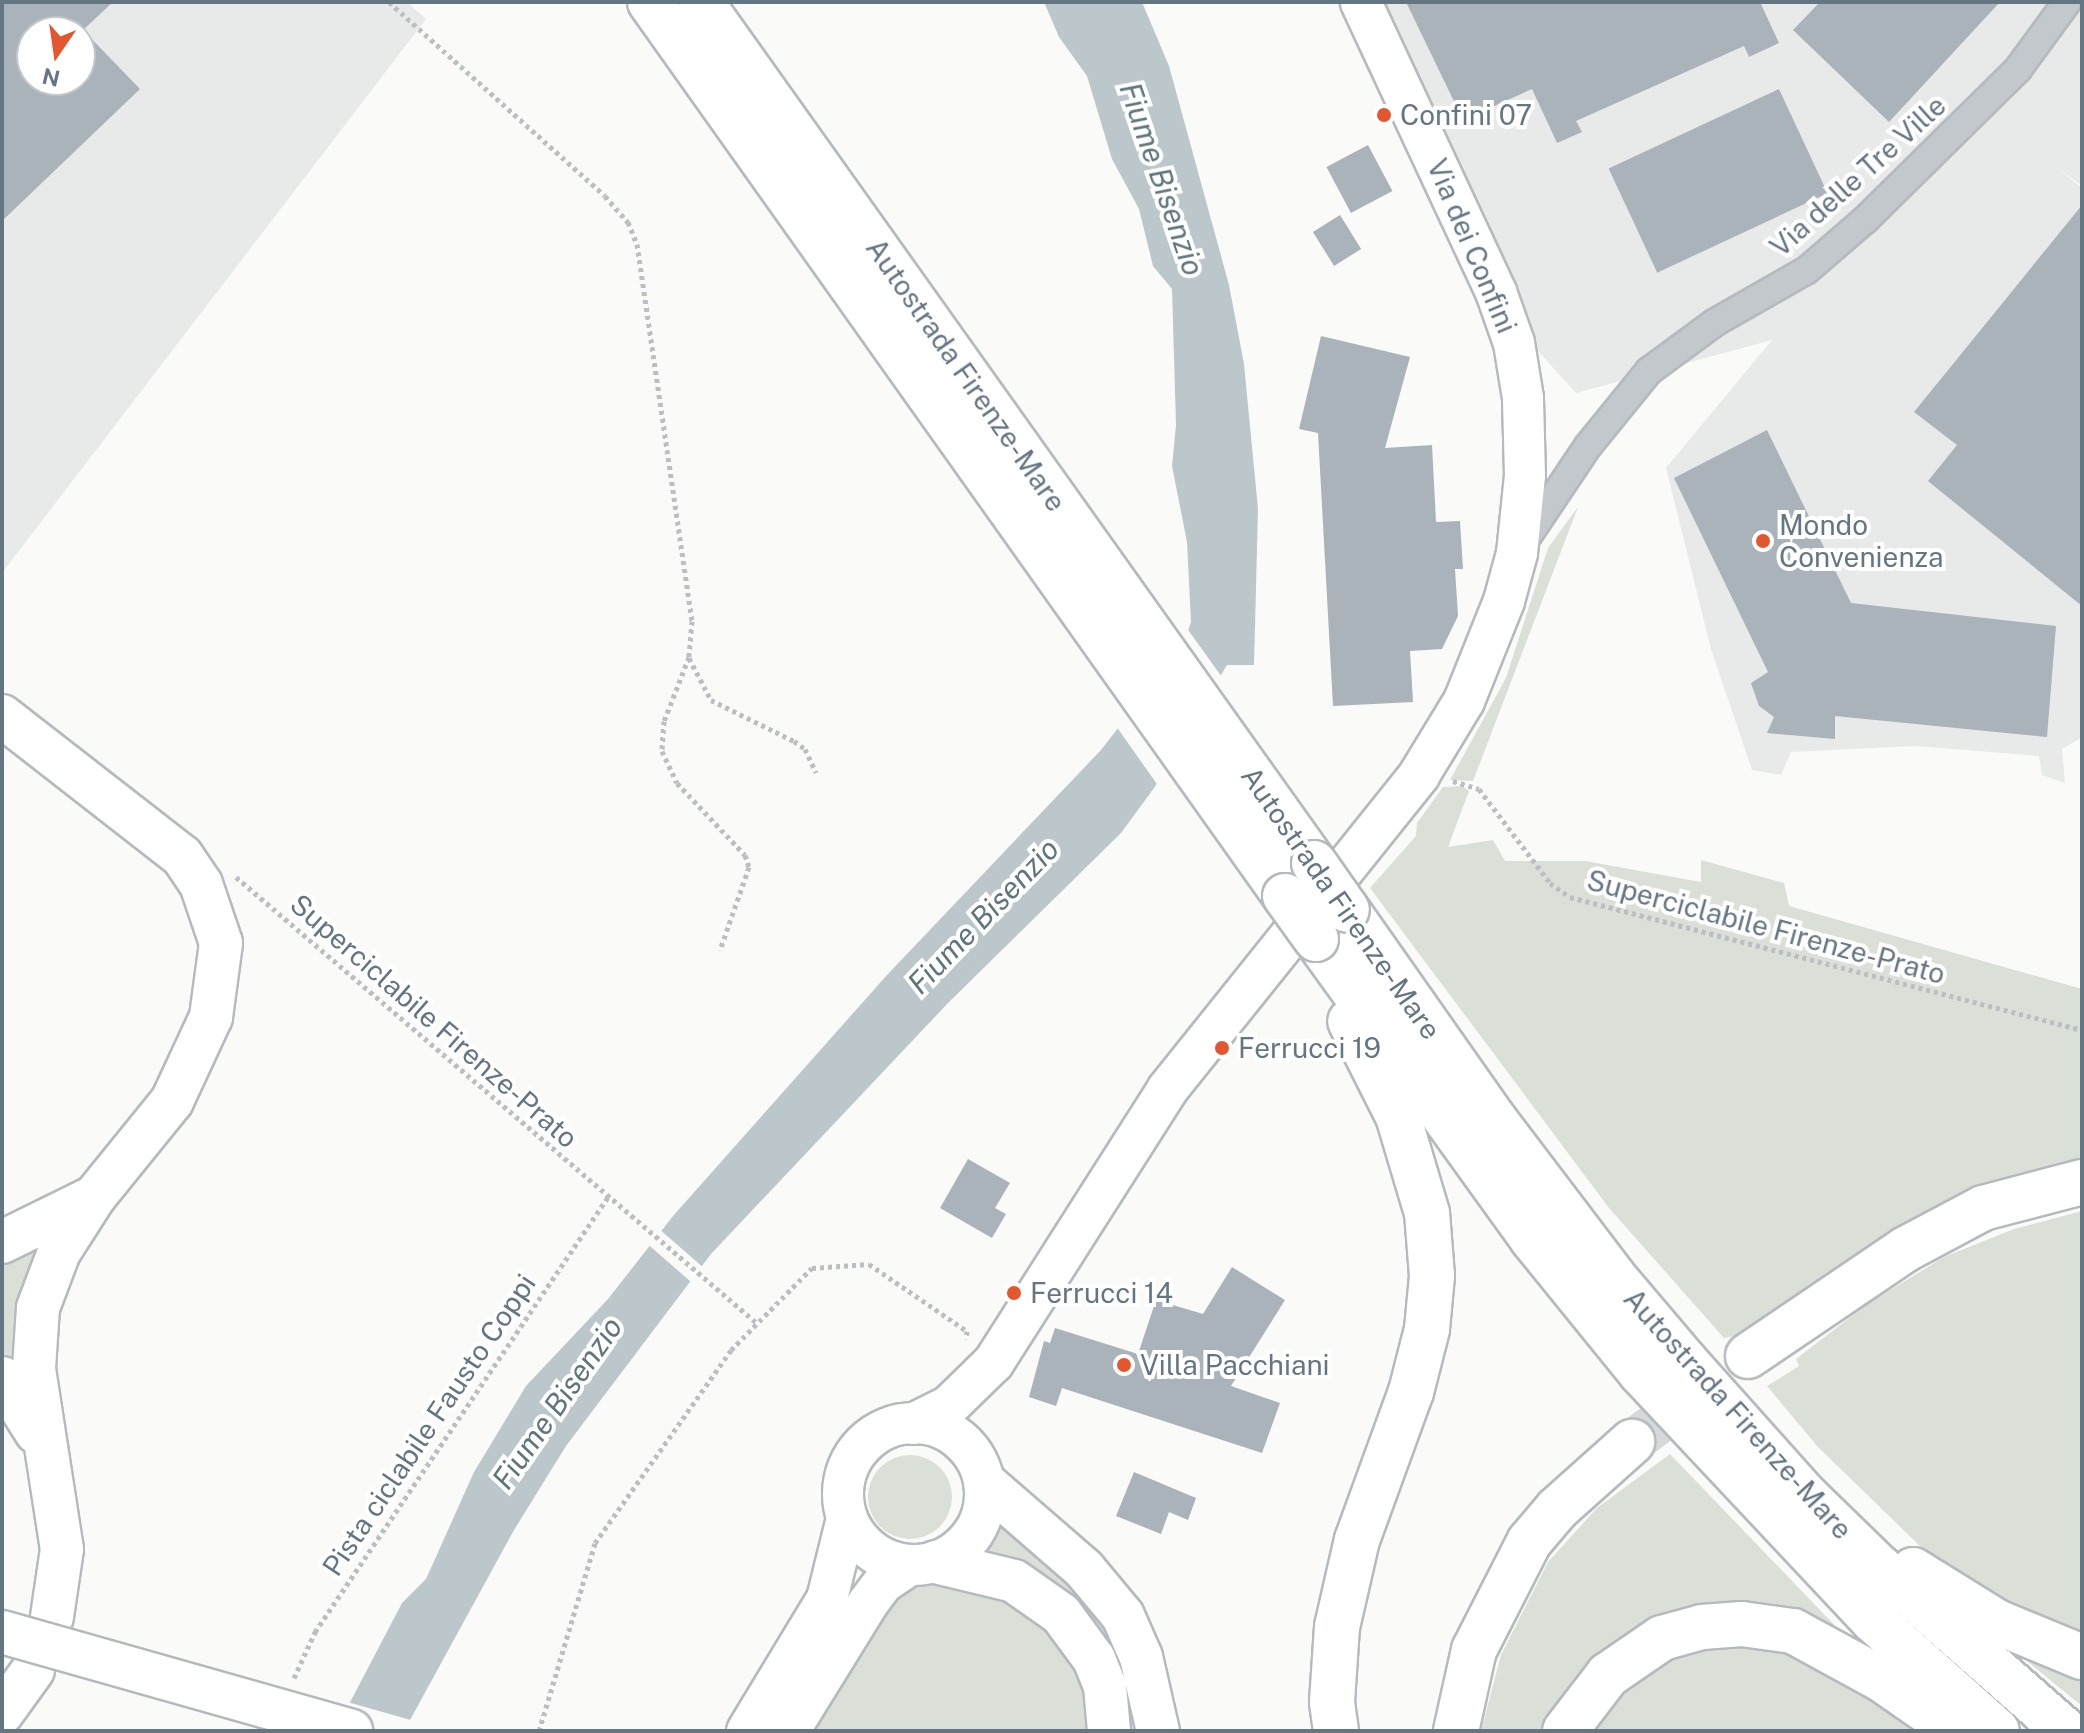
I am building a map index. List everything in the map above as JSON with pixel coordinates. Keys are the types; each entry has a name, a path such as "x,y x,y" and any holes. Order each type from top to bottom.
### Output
{"highway":[{"name":"Autostrada Firenze-Mare","path":"650,2 1132,683 1533,1240 1641,1373 1873,1620 1997,1731"},
{"name":"Autostrada Firenze-Mare","path":"701,2 1494,1119 1613,1276 1806,1496 1994,1673 2066,1731"},
{"path":"2,716 182,856 201,884 221,943 211,1017 172,1101 95,1196 59,1252 38,1308 34,1369 62,1549 52,1617"},
{"path":"1325,952 1355,1037 1398,1116 1427,1213 1432,1276 1427,1329 1411,1392 1357,1540 1337,1627 1332,1702 1336,1731"},
{"path":"1748,1356 1906,1249 1983,1208 2082,1182"},
{"path":"2,1242 95,1196"},
{"path":"2,1378 32,1422 51,1466"},
{"path":"1456,1731 1474,1650 1529,1542 1632,1442"},
{"path":"980,1470 1084,1569 1123,1616 1141,1657 1158,1731"},
{"path":"1806,1496 1959,1600 2022,1634 2082,1657"},
{"path":"923,1564 1014,1581 1061,1614 1094,1659 1105,1686 1109,1731"},
{"path":"1565,1731 1608,1675 1649,1645 1702,1627 1742,1624 1793,1631 1881,1679 1956,1731"},
{"path":"2,1632 351,1731"},
{"path":"2,1713 33,1670"}],"main road":[{"name":"Via dei Confini","path":"979,1356 1159,1101 1438,749 1475,679 1517,553 1526,453 1514,343 1496,292 1361,2"},
{"path":"747,1731 827,1599 847,1518 844,1483 857,1451 874,1436 913,1424 949,1406 979,1356"},
{"path":"789,1731 883,1583 970,1539 985,1503 976,1418 979,1356"},
{"path":"913,1424 940,1428 980,1470"},
{"path":"847,1518 872,1551 923,1564"}],"street":[{"name":"Via delle Tre Ville","path":"1517,553 1588,446 1649,371 1714,323 1807,270 1953,134 2047,14 2067,2"}],"path":[{"path":"389,2 628,222 643,266 688,579 689,657 664,721 662,751 677,783 745,855 749,867 720,950"},
{"path":"689,657 711,700 794,741 805,749 816,773"},
{"name":"Superciclabile Firenze-Prato","path":"1442,784 1466,781 1479,789 1550,883 1570,897 2082,1030"},
{"name":"Superciclabile Firenze-Prato","path":"234,875 758,1324"},
{"name":"Pista ciclabile Fausto Coppi","path":"293,1680 315,1632 608,1197"},
{"path":"539,1731 595,1543 646,1464 731,1350 812,1268 869,1264 967,1331 979,1356"}],"shaded area":[{"path":"2,2 407,2 426,19 2,573"},
{"path":"1382,2 2082,2 2082,186 2058,168 2082,188 2082,737 2062,749 2065,783 2042,775 2039,756 1915,746 1791,752 1781,775 1752,770 1711,649 1666,468 1772,340 1576,393 1538,351"},
{"path":"1578,507 1473,781 1450,780 1506,678 1548,548"},
{"path":"1462,786 1469,791 1448,847 1493,840 1505,861 1585,861 1701,882 1701,860 1784,883 1789,906 2082,989 2082,1161 2016,1175 1929,1211 1851,1257 1739,1335 1724,1338 1609,1208 1370,888 1416,836 1417,823 1443,787"},
{"path":"2082,1211 2082,1641 1955,1575 1924,1550 1817,1446 1767,1386 1799,1366 1796,1359 1866,1305 1944,1257 2014,1229"},
{"path":"44,1231 13,1366 2,1355 2,1257"},
{"path":"1670,1454 1843,1634 1741,1611 1548,1731 1481,1731 1501,1655 1548,1562 1597,1508"},
{"path":"910,1455 933,1462 945,1474 952,1497 945,1520 933,1532 910,1539 887,1532 875,1520 868,1497 875,1474 887,1462"},
{"path":"1002,1509 1113,1623 1140,1731 1123,1731 1122,1711 984,1559"},
{"path":"936,1579 1016,1595 1076,1654 1094,1731 798,1731 876,1605 909,1584"},
{"path":"1775,1643 1931,1731 1581,1731 1597,1707 1690,1644"},
{"path":"2022,1657 2082,1672 2082,1706"}],"water":[{"name":"Fiume Bisenzio","path":"1044,2 1142,2 1169,66 1229,285 1244,364 1258,509 1254,665 1227,665 1154,788 1121,833 948,1003 711,1254 566,1446 514,1530 404,1731 335,1731 402,1603 426,1579 474,1472 526,1386 608,1299 673,1216 887,975 1101,750 1184,643 1191,622 1187,542 1172,466 1176,425 1172,289 1153,266 1139,209 1112,159 1087,76 1059,37"}],"pier":[{"path":"1186,627 1224,680 1159,787 1116,726 1162,671"},
{"path":"658,1228 705,1269 692,1283 646,1242"},
{"path":"344,1701 414,1721 408,1731 331,1731"}],"building":[{"path":"2,2 113,2 96,18 16,16 16,96 96,96 96,43 140,89 2,221"},
{"path":"1406,2 1760,2 1779,43 1749,57 1744,46 1576,121 1582,132 1557,143 1532,89 1463,120"},
{"path":"1820,2 2000,2 1889,122 1793,30"},
{"path":"1779,89 1828,193 1657,273 1609,168"},
{"path":"1368,145 1392,191 1351,213 1327,167"},
{"path":"2082,205 2082,606 1928,481 1957,445 1914,412"},
{"path":"1340,215 1361,249 1334,266 1313,232"},
{"path":"1321,336 1410,357 1385,448 1432,445 1436,522 1460,521 1463,569 1455,569 1458,616 1442,649 1410,651 1413,702 1333,706 1318,433 1299,429"},
{"name":"Mondo Convenienza","path":"1767,430 1851,603 2056,626 2047,737 1835,716 1835,739 1767,733 1774,717 1759,706 1751,683 1768,672 1674,478"},
{"path":"968,1159 1010,1183 995,1208 1006,1214 992,1238 940,1208"},
{"name":"Villa Pacchiani","path":"1232,1267 1285,1300 1231,1386 1280,1403 1262,1453 1062,1388 1056,1406 1029,1397 1044,1341 1050,1343 1055,1328 1138,1354 1156,1300 1203,1314"},
{"path":"1134,1472 1196,1498 1188,1520 1169,1512 1161,1534 1116,1516"}],"tunnel":[{"path":"1632,1442 1748,1356"}],"place":[{"name":"Confini 07","path":"1384,115"},
{"name":"Mondo Convenienza","path":"1763,541"},
{"name":"Ferrucci 19","path":"1222,1048"},
{"name":"Ferrucci 14","path":"1014,1293"},
{"name":"Villa Pacchiani","path":"1124,1365"}]}
